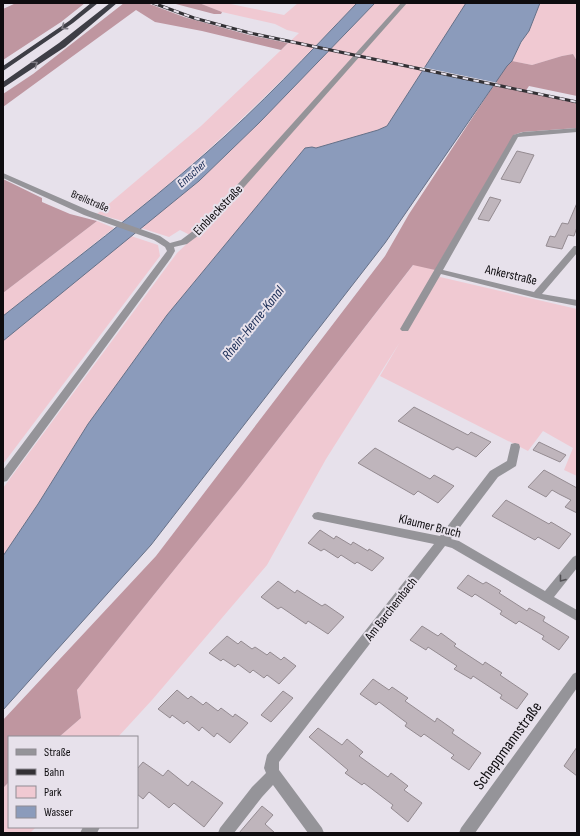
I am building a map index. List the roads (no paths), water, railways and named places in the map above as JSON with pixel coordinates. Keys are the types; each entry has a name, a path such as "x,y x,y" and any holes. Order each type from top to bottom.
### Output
{"highway":[{"path":"3,69 59,31 95,3"},
{"path":"3,86 68,40 114,3"}],"street":[{"name":"Einbleckstraße","path":"169,246 184,242 204,228 323,92 404,3"},
{"path":"405,329 515,136 577,130"},
{"name":"Breilstraße","path":"3,175 107,220 163,241 169,246"},
{"path":"3,478 170,253 169,246"},
{"path":"536,295 577,248"},
{"name":"Ankerstraße","path":"438,271 536,295 577,303"},
{"name":"Am Barchembach","path":"274,775 271,768 272,760 494,474 512,463 515,447"},
{"name":"Klaumer Bruch","path":"318,516 455,544 577,616"},
{"path":"547,597 577,560"},
{"name":"Scheppmannstraße","path":"466,833 577,678"},
{"path":"225,833 257,792 274,775 317,833"}],"water":[{"name":"Emscher","path":"357,3 375,3 260,122 199,181 3,341 3,316 131,215 206,153 265,98"},
{"name":"Rhein-Herne-Kanal","path":"466,3 540,3 529,31 521,42 512,61 507,66 385,243 151,545 3,710 3,556 38,504 88,424 167,315 305,148 316,148 387,126"}],"railway":[{"path":"153,3 194,18 250,33 577,102"}]}
